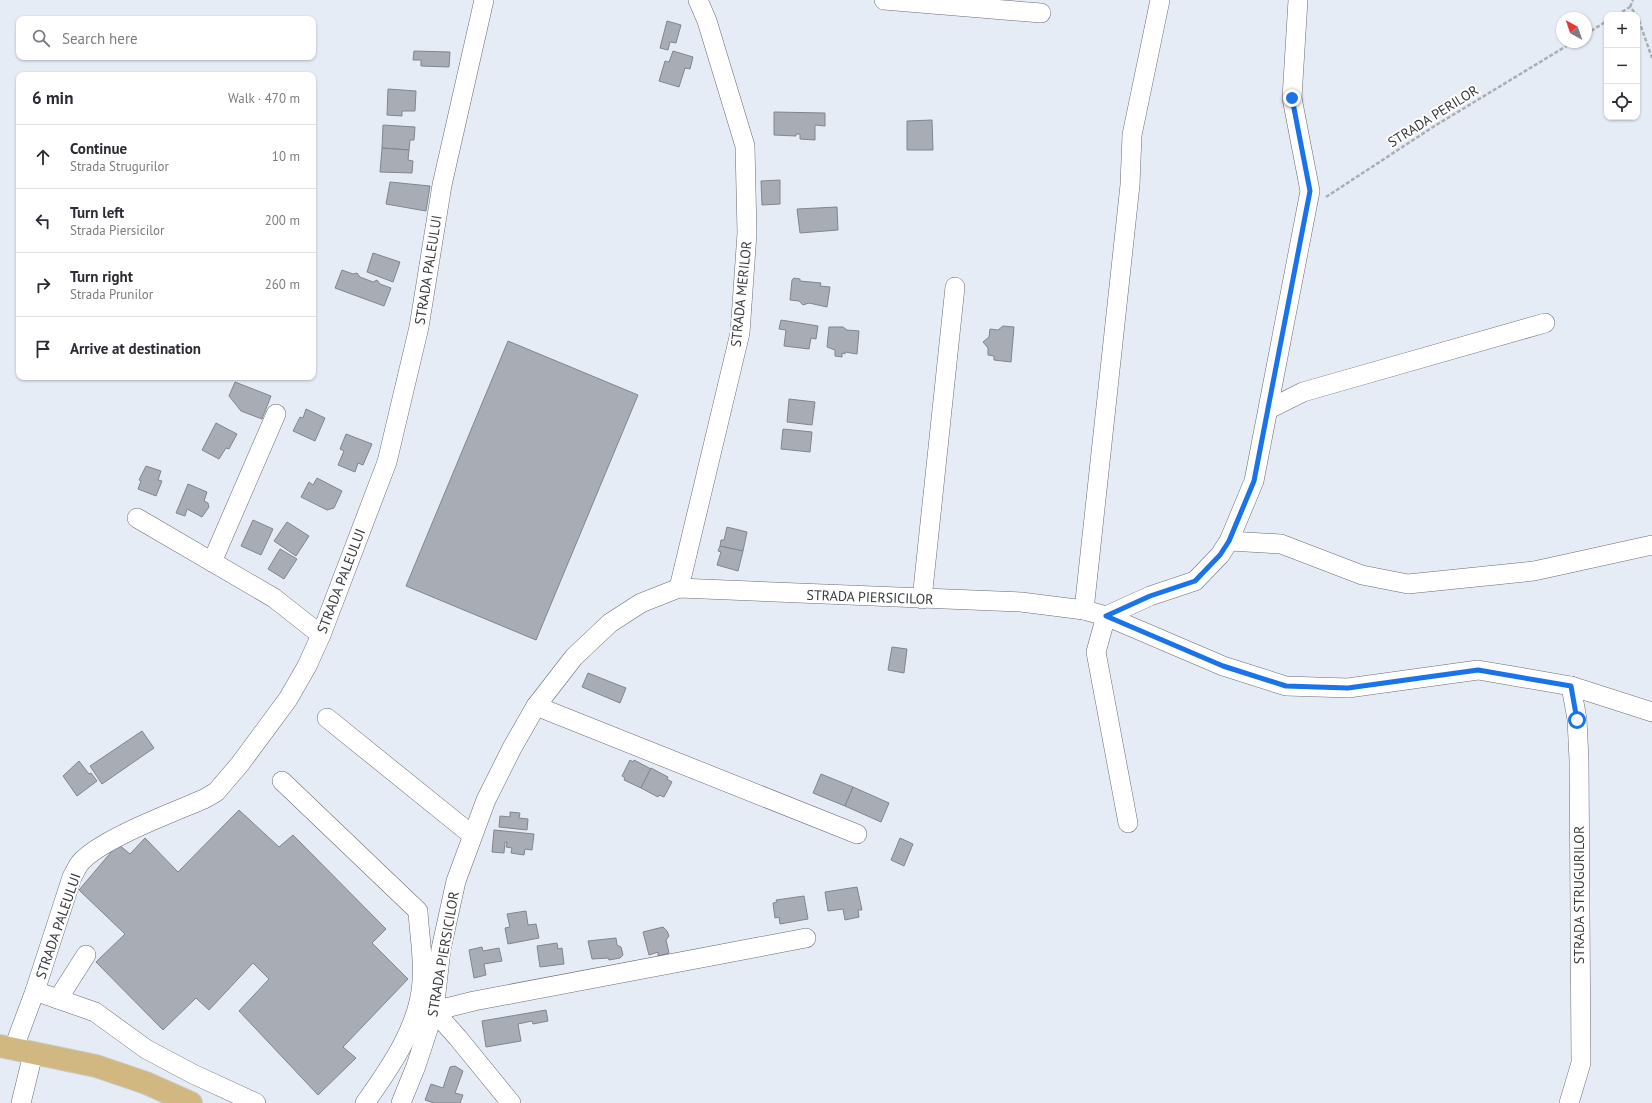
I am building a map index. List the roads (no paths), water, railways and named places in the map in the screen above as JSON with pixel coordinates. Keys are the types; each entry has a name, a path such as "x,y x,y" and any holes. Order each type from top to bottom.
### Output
{"main road":[{"path":"15,1050 96,1066 146,1083 191,1103"}],"street":[{"name":"STRADA PALEULUI","path":"21,1103 15,1050 72,876 81,863 97,849 216,792 240,764 288,699 307,666 321,635 387,462 419,327 442,185 484,0"},
{"name":"STRADA MERILOR","path":"679,588 740,333 747,233 745,146 707,21 698,0"},
{"path":"884,0 1041,13"},
{"path":"1084,610 1130,185 1132,135 1160,0"},
{"path":"1128,824 1096,652 1106,616 1150,596 1195,581 1220,555 1229,541 1254,481 1310,191 1292,98 1298,0"},
{"path":"922,599 955,288"},
{"path":"1269,409 1303,392 1545,323"},
{"path":"212,562 276,414"},
{"path":"137,518 274,598 321,635"},
{"path":"1229,541 1281,544 1362,575 1408,584 1534,571 1652,545"},
{"name":"STRADA PIERSICILOR","path":"401,1103 416,1066 434,1011 441,948 456,881 486,800 536,706 574,657 610,623 641,603 679,588 1021,602 1084,610 1106,616 1223,666 1286,686 1348,688 1478,670 1571,686 1652,712"},
{"name":"STRADA STRUGURILOR","path":"1569,1103 1581,1063 1578,747 1577,720 1571,686"},
{"path":"536,706 857,834"},
{"path":"327,718 472,835"},
{"path":"282,781 418,911 422,981 415,1016 392,1064 365,1103"},
{"path":"511,1103 434,1011 474,1001 806,938"},
{"path":"58,999 86,955"},
{"path":"35,991 95,1012 146,1049 193,1074 256,1103"}]}
